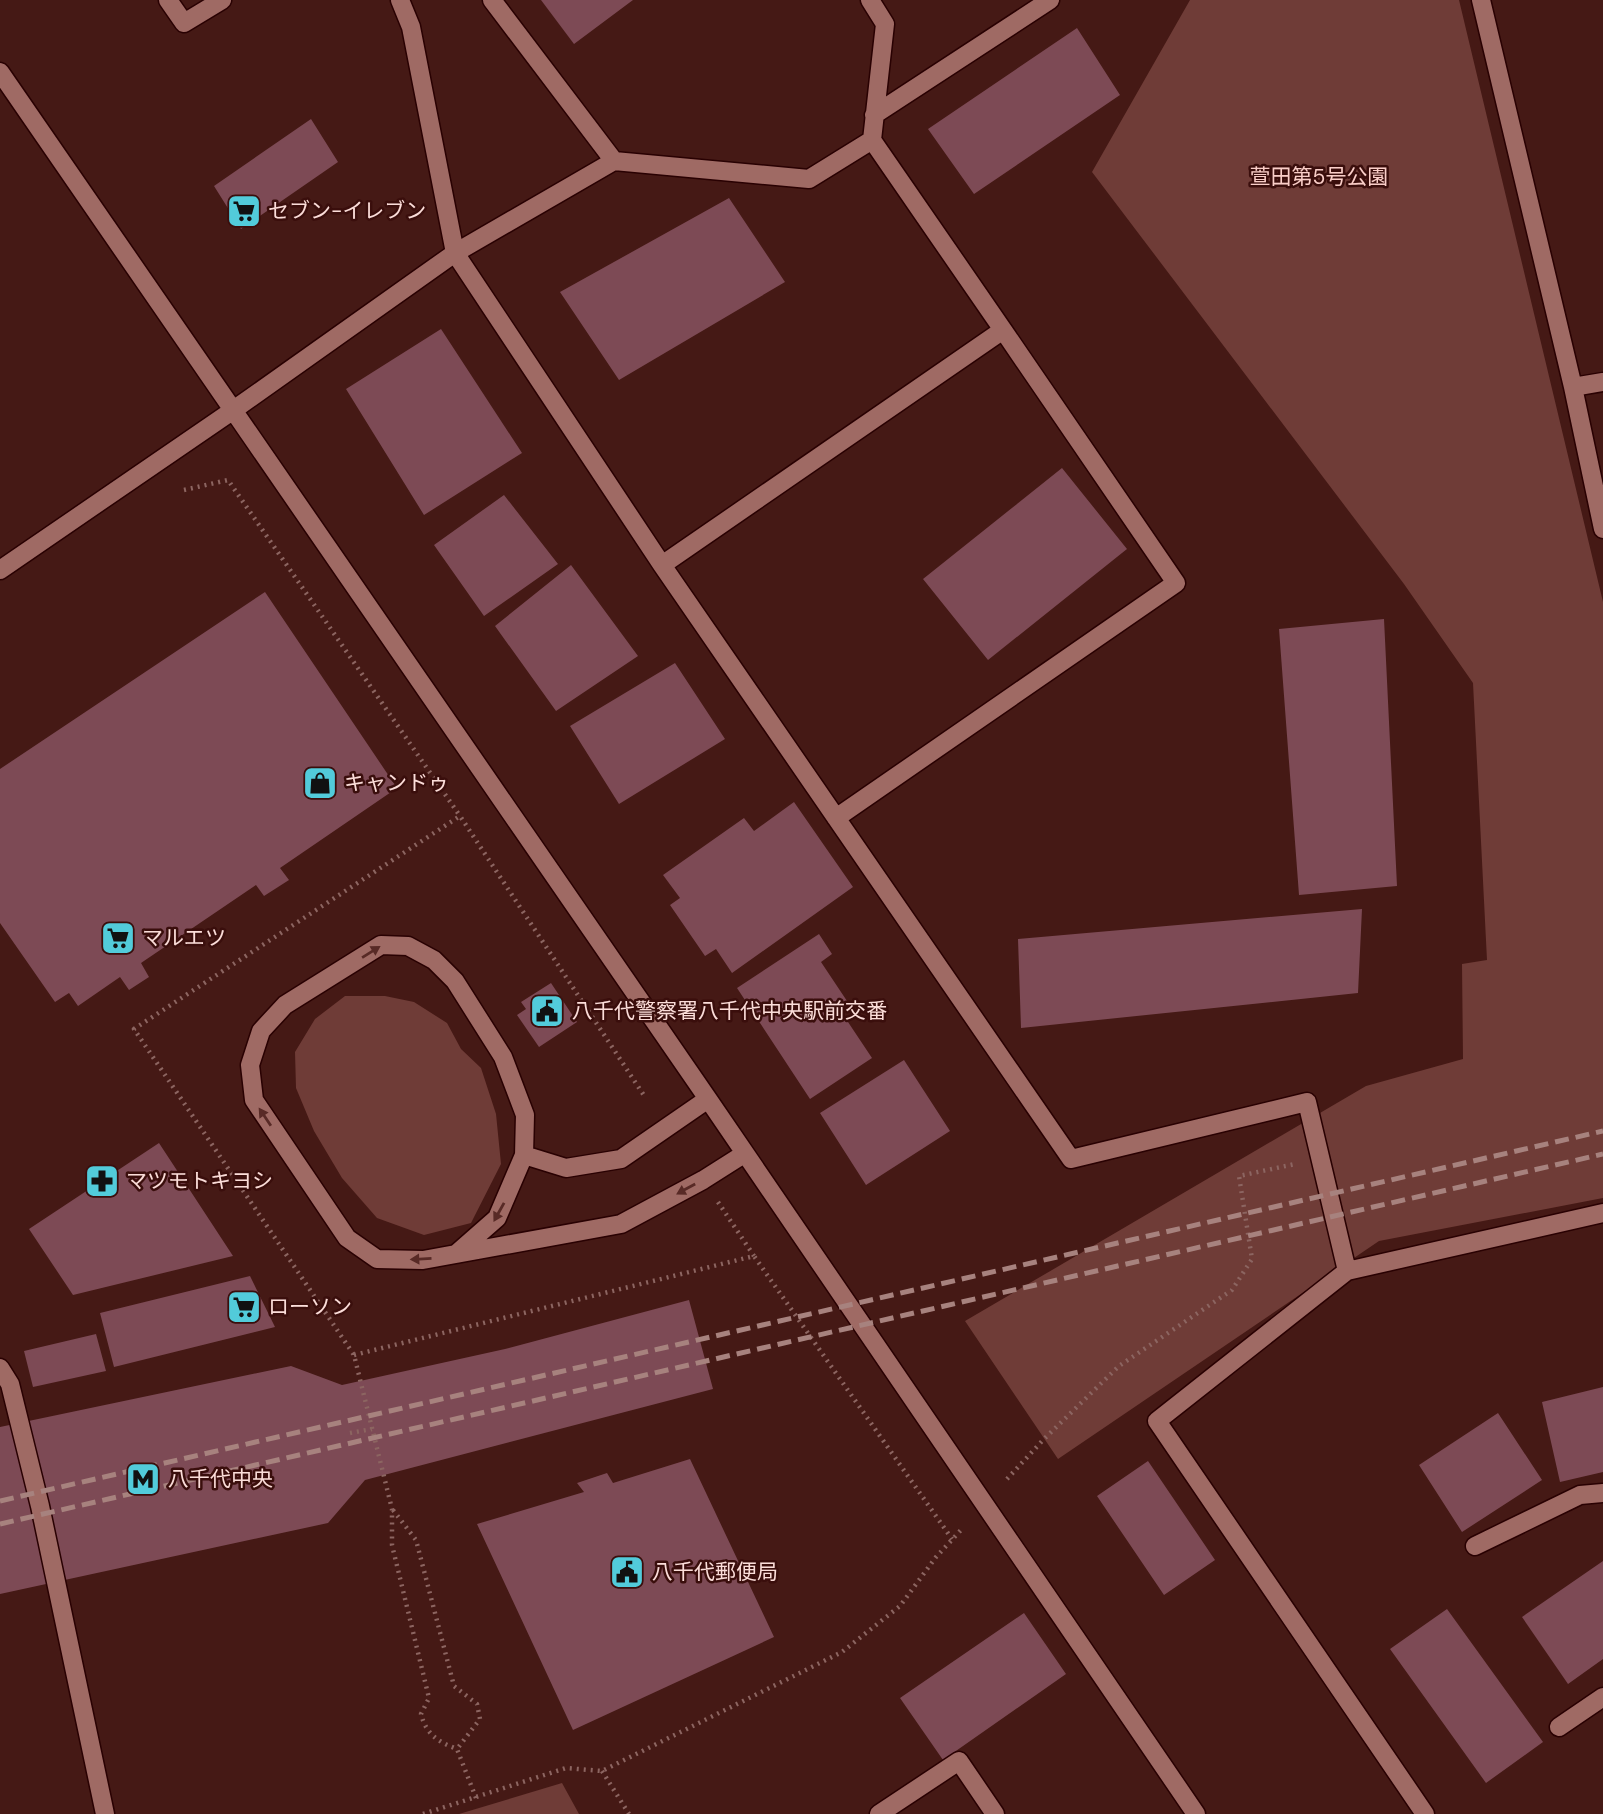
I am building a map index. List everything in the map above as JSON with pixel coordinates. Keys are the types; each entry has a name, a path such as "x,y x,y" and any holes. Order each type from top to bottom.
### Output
{"street":[{"path":"168,0 184,23 222,0"},
{"path":"400,0 411,27 455,253 662,565 1071,1159 1307,1102 1347,1271"},
{"path":"492,0 614,161"},
{"path":"836,818 1176,583 872,140 885,24 870,0"},
{"path":"874,115 1050,0"},
{"path":"1481,0 1573,387 1603,529"},
{"path":"0,72 708,1099 1196,1814"},
{"path":"0,570 232,411 455,253 614,161 809,179 872,140"},
{"path":"662,565 1003,330"},
{"path":"1573,387 1603,382"},
{"path":"456,1255 497,1219 524,1155 525,1115 503,1057 455,981 434,960 408,946 381,945 285,1005 261,1031 250,1065 254,1100 347,1238 377,1259 423,1259 456,1255 621,1224 703,1180 744,1154"},
{"path":"524,1155 566,1168 621,1159 708,1099"},
{"path":"1425,1814 1157,1421 1347,1271 1603,1213"},
{"path":"0,1368 9,1384 40,1506 105,1814"},
{"path":"1475,1546 1580,1495 1603,1493"},
{"path":"1559,1727 1603,1697"},
{"path":"879,1814 959,1761 995,1814"}],"path":[{"path":"184,490 228,480 460,816 645,1097"},
{"path":"460,816 134,1028 354,1355 392,1509 392,1545 429,1698 421,1714 424,1726 438,1742 457,1749 476,1798"},
{"path":"1007,1479 1119,1366 1232,1290 1252,1259 1239,1175 1320,1158"},
{"path":"717,1201 952,1538"},
{"path":"354,1355 754,1256"},
{"path":"350,1433 372,1429"},
{"path":"392,1509 416,1539 454,1686 477,1704 480,1719 457,1749"},
{"path":"423,1814 566,1768 602,1770 842,1653 900,1606 961,1530"},
{"path":"602,1770 629,1814"}],"green space":[{"name":"萱田第5号公園","path":"1190,0 1459,0 1603,602 1603,1198 1379,1241 1058,1459 965,1321 1366,1086 1463,1059 1462,964 1487,960 1473,683 1404,584 1092,172"},
{"path":"345,996 385,996 414,1002 447,1023 461,1049 481,1068 496,1114 501,1164 471,1223 424,1235 377,1218 342,1178 314,1131 296,1088 295,1052 315,1019"},
{"path":"562,1783 579,1814 459,1814"}],"building":[{"path":"541,0 633,0 574,44"},
{"path":"1077,28 1120,95 974,194 928,129"},
{"path":"311,119 338,162 241,229 214,186"},
{"path":"729,198 785,282 619,380 560,292"},
{"path":"441,329 522,453 424,515 346,389"},
{"path":"1062,468 1127,549 988,660 923,579"},
{"path":"504,495 558,564 484,616 434,545"},
{"path":"571,565 638,656 556,711 495,626"},
{"path":"265,592 397,788 280,868 289,880 264,896 256,885 141,963 149,977 129,990 120,977 78,1006 69,993 55,1002 0,923 0,769"},
{"path":"1384,619 1397,886 1299,895 1279,629"},
{"path":"675,663 725,739 619,804 570,726"},
{"path":"794,802 853,887 732,973 716,949 705,956 670,905 680,898 663,875 744,818 754,831"},
{"path":"1362,909 1358,993 1021,1028 1018,939"},
{"path":"819,934 832,954 821,962 849,1004 840,1010 872,1058 810,1099 737,988"},
{"path":"551,983 577,1022 539,1047 517,1015 526,1009 521,1002"},
{"path":"904,1060 950,1131 866,1185 820,1113"},
{"path":"159,1143 233,1256 73,1295 29,1229"},
{"path":"250,1276 275,1327 114,1367 100,1313"},
{"name":"八千代中央","path":"689,1300 713,1389 365,1480 328,1523 0,1594 0,1427 291,1366 342,1385 505,1349"},
{"path":"96,1334 106,1371 33,1387 24,1351"},
{"path":"1603,1387 1603,1472 1560,1482 1542,1402"},
{"path":"1498,1413 1542,1480 1462,1532 1419,1465"},
{"path":"690,1459 774,1637 573,1730 477,1524 584,1492 577,1483 607,1473 613,1483"},
{"path":"1148,1461 1215,1560 1164,1595 1097,1496"},
{"path":"1603,1561 1603,1659 1568,1684 1522,1617"},
{"path":"1447,1609 1543,1742 1486,1783 1390,1649"},
{"path":"1024,1613 1066,1674 943,1760 900,1698"}],"railway":[{"path":"0,1501 1603,1131"},
{"path":"0,1524 1603,1154"}],"place":[{"name":"セブン-イレブン","path":"244,211"},
{"name":"キャンドゥ","path":"320,783"},
{"name":"マルエツ","path":"118,938"},
{"name":"八千代警察署八千代中央駅前交番","path":"547,1011"},
{"name":"マツモトキヨシ","path":"102,1181"},
{"name":"ローソン","path":"244,1307"},
{"name":"八千代中央","path":"143,1479"},
{"name":"八千代郵便局","path":"627,1572"}]}
